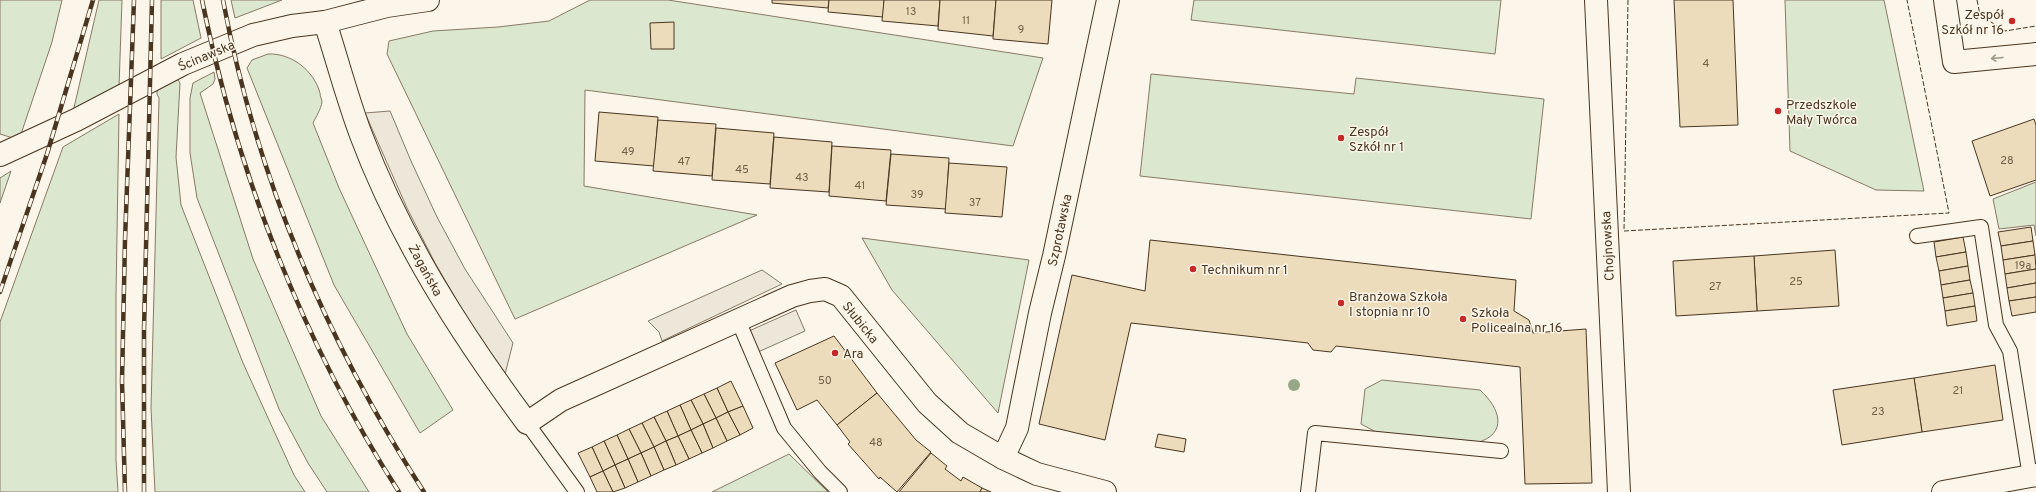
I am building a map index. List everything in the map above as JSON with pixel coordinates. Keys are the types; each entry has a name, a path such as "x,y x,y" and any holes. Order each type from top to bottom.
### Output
{"street":[{"name":"Ścinawska","path":"0,155 76,120 183,64 253,35 292,26 325,22 387,6 428,0"},
{"name":"Szprotawska","path":"1003,458 1017,428 1040,313 1054,256 1108,0"},
{"name":"Chojnowska","path":"1596,0 1619,492"},
{"path":"1945,0 1954,62 2036,54"},
{"name":"Żagańska","path":"325,22 360,134 387,197 446,307 481,362 527,423"},
{"name":"Słubicka","path":"527,423 561,400 738,320 792,296 825,289 841,296 927,403 960,433 1003,458 1037,474 1105,492"},
{"path":"1944,492 2033,476"}],"lane":[{"path":"1918,236 1982,227 1996,326 2010,351 2033,476"},
{"path":"738,320 784,428 820,472 840,492"},
{"name":"Żagańska","path":"527,423 577,492"},
{"path":"1308,492 1314,433 1501,451"}],"green space":[{"path":"0,0 62,0 52,42 19,140 0,134"},
{"path":"99,0 122,0 119,87 73,112"},
{"path":"161,0 193,0 201,38 161,59"},
{"path":"231,0 282,0 235,18"},
{"path":"590,0 668,0 1043,58 1013,146 585,90 584,186 757,215 515,319 387,54 389,41 433,31 498,27 549,21"},
{"path":"1194,0 1501,0 1495,54 1191,20"},
{"path":"1785,0 1884,0 1924,191 1876,190 1790,151"},
{"path":"268,54 277,54 293,60 301,65 313,77 322,102 320,110 313,123 339,188 407,334 453,410 420,433 334,285 247,68 252,60"},
{"path":"214,72 215,79 213,84 200,93 253,259 321,416 369,492 327,492 308,463 279,409 197,198 190,153 190,98 193,83"},
{"path":"1151,74 1354,94 1356,78 1544,99 1531,219 1140,176"},
{"path":"176,77 180,83 176,157 181,205 243,363 294,475 305,492 155,492 151,408 159,98 157,88"},
{"path":"119,114 116,295 116,460 118,492 0,492 0,322 63,147"},
{"path":"11,171 0,203 0,178"},
{"path":"2036,182 2036,236 2034,225 1999,229 1993,199"},
{"path":"862,238 1029,260 998,413 892,290"},
{"path":"1382,380 1480,390 1487,397 1496,412 1498,420 1497,427 1486,439 1476,443 1376,432 1361,424 1365,389"},
{"path":"789,454 828,492 712,492"}],"shaded area":[{"path":"390,111 437,217 465,269 513,343 505,374 477,335 435,263 407,208 365,113"},
{"path":"762,270 782,284 662,341 659,332 648,321"},
{"path":"796,310 805,331 758,352 749,331"}],"building":[{"path":"772,0 829,0 828,8 772,3"},
{"path":"829,0 884,0 883,17 828,12"},
{"path":"884,0 940,0 938,26 882,21"},
{"path":"940,0 996,0 993,36 938,30"},
{"path":"996,0 1052,0 1048,44 993,39"},
{"path":"1674,0 1733,0 1738,125 1680,127"},
{"path":"674,22 674,49 651,49 650,23"},
{"path":"599,112 658,117 654,166 595,161"},
{"path":"2034,119 2036,125 2036,180 1990,196 1972,141"},
{"path":"658,120 716,124 712,176 653,171"},
{"path":"716,128 774,133 770,184 712,180"},
{"path":"774,137 832,142 829,192 770,188"},
{"path":"832,146 891,150 886,201 829,196"},
{"path":"891,154 949,158 946,209 886,205"},
{"path":"949,163 1007,167 1002,217 945,213"},
{"path":"2031,227 2033,241 2001,246 1998,232"},
{"path":"1963,237 1966,252 1936,257 1934,242"},
{"path":"1150,240 1516,280 1514,311 1529,320 1533,333 1586,329 1592,483 1525,484 1520,367 1336,346 1331,352 1313,350 1308,343 1131,323 1105,440 1039,424 1072,275 1145,291"},
{"path":"2033,241 2035,255 2003,260 2001,246"},
{"path":"1835,250 1839,306 1757,311 1754,256"},
{"path":"1966,252 1968,266 1939,271 1936,257"},
{"path":"2035,255 2036,269 2005,274 2003,260"},
{"path":"1754,256 1757,311 1676,316 1673,261"},
{"path":"1968,266 1970,280 1941,285 1939,271"},
{"path":"2036,269 2036,283 2007,288 2005,274"},
{"path":"1970,280 1973,293 1943,298 1941,285"},
{"path":"2036,283 2036,297 2009,301 2007,288"},
{"path":"1973,293 1975,306 1945,311 1943,298"},
{"path":"2036,297 2036,312 2012,316 2009,301"},
{"path":"1975,306 1977,321 1947,326 1945,311"},
{"path":"834,336 877,393 837,425 817,400 797,410 775,363"},
{"path":"1995,365 2003,420 1922,432 1914,378"},
{"path":"1914,378 1922,432 1842,445 1833,390"},
{"path":"731,381 743,406 728,412 717,388"},
{"path":"717,388 728,412 716,418 704,394"},
{"path":"877,393 916,440 931,452 897,492 880,477 879,479 848,444 850,442 837,425"},
{"path":"704,394 716,418 703,424 691,400"},
{"path":"691,400 703,424 691,430 680,405"},
{"path":"680,405 691,430 678,436 667,411"},
{"path":"743,406 753,428 740,435 728,412"},
{"path":"667,411 678,436 666,441 654,417"},
{"path":"728,412 740,435 727,441 716,418"},
{"path":"654,417 666,441 654,447 642,423"},
{"path":"716,418 727,441 713,448 703,424"},
{"path":"642,423 654,447 641,453 629,429"},
{"path":"703,424 713,448 702,453 691,430"},
{"path":"629,429 641,453 628,459 617,435"},
{"path":"691,430 702,453 689,459 678,436"},
{"path":"1158,434 1186,439 1184,452 1155,447"},
{"path":"617,435 628,459 615,465 604,441"},
{"path":"678,436 689,459 676,465 666,441"},
{"path":"604,441 615,465 603,471 592,447"},
{"path":"666,441 676,465 664,470 654,447"},
{"path":"592,447 603,471 590,477 578,453"},
{"path":"654,447 664,470 651,476 641,453"},
{"path":"641,453 651,476 638,482 628,459"},
{"path":"931,453 947,466 945,469 961,481 963,477 982,488 980,492 899,492"},
{"path":"628,459 638,482 625,488 615,465"},
{"path":"615,465 625,488 613,492 603,471"},
{"path":"603,471 613,492 597,492 590,477"},
{"path":"982,488 991,492 980,492"}],"railway":[{"path":"0,292 47,154 93,0"},
{"path":"125,492 122,381 125,240 134,0"},
{"path":"144,492 144,330 152,0"},
{"path":"202,0 234,129 254,192 278,255 304,316 333,377 364,435 399,492"},
{"path":"223,0 237,66 255,130 276,193 300,256 326,317 356,377 424,492"}],"fence":[{"path":"1628,0 1624,231 1949,213 1907,0"},
{"path":"1977,0 1980,15 2005,31 2036,26"}],"place":[{"name":"Zespół Szkół nr 16","path":"2012,21"},
{"name":"Przedszkole Mały Twórca","path":"1778,111"},
{"name":"Zespół Szkół nr 1","path":"1341,138"},
{"name":"Technikum nr 1","path":"1193,269"},
{"name":"Branżowa Szkoła I stopnia nr 10","path":"1341,303"},
{"name":"Szkoła Policealna nr 16","path":"1463,319"},
{"name":"Ara","path":"835,353"}]}
